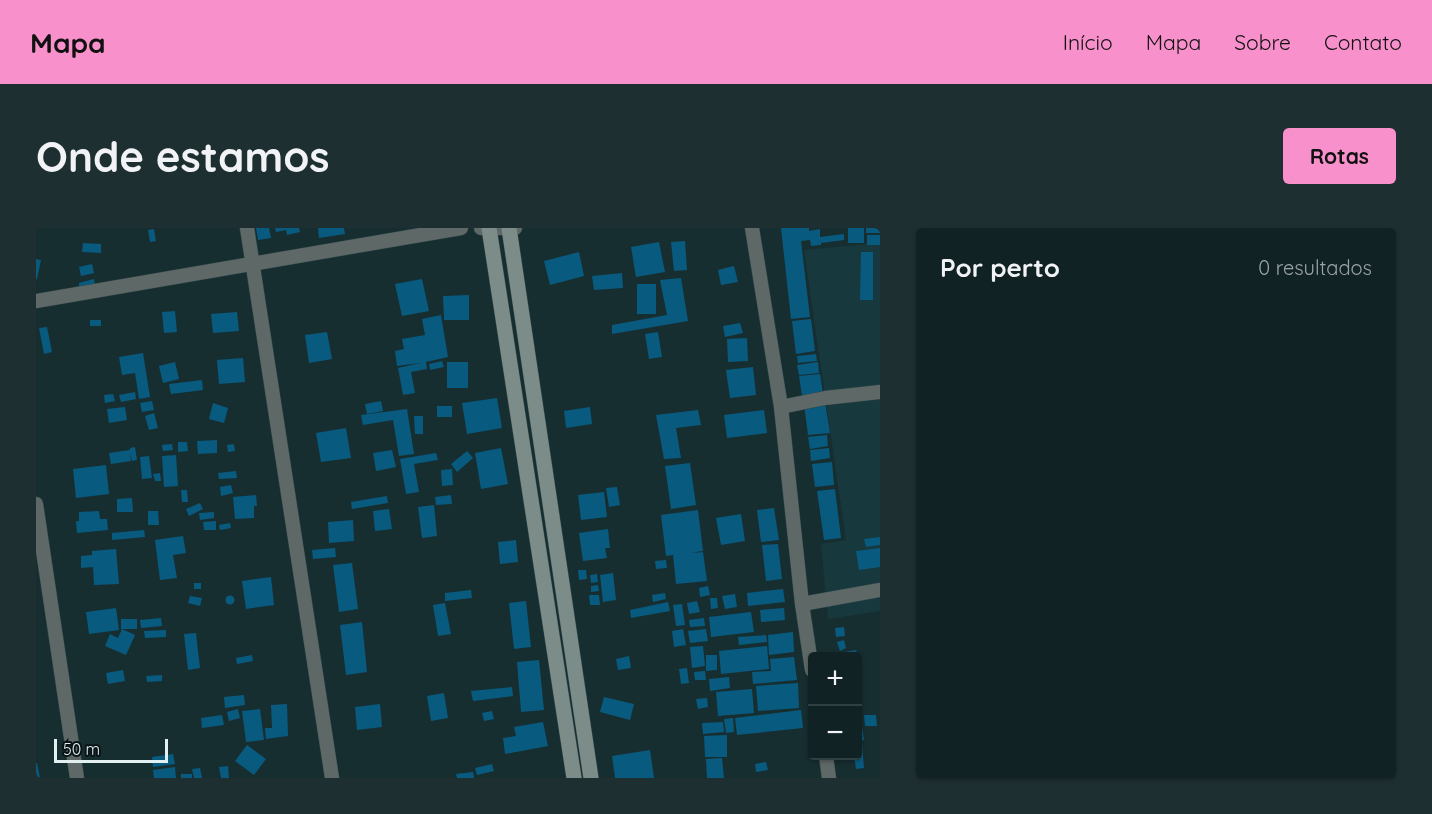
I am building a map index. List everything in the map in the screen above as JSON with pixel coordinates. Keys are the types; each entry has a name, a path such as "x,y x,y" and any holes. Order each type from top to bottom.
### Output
{"street":[{"path":"247,228 332,778"},
{"path":"36,301 461,228"},
{"path":"515,228 486,228 574,778"},
{"path":"509,228 591,778"},
{"path":"752,228 781,407 802,604 810,652"},
{"path":"781,407 825,398 880,392"},
{"path":"36,504 77,778"},
{"path":"802,604 880,590"},
{"path":"827,760 830,778"}],"shaded area":[{"path":"880,243 880,611 828,619 821,544 846,540 804,250"}],"building":[{"path":"256,228 269,228 271,238 258,240"},
{"path":"275,228 299,228 300,232 287,235 286,230 276,232"},
{"path":"318,228 344,228 345,234 319,238"},
{"path":"781,228 809,228 809,231 820,229 820,237 844,234 844,240 821,243 821,245 811,246 810,240 801,241 810,317 791,319"},
{"path":"848,228 864,228 864,243 848,243"},
{"path":"866,228 880,228 880,233 866,233"},
{"path":"154,229 156,241 150,242 148,230"},
{"path":"867,235 880,235 880,245 867,245"},
{"path":"685,241 687,270 674,271 671,242"},
{"path":"659,242 665,272 636,277 631,247"},
{"path":"83,243 101,244 101,253 82,252"},
{"path":"579,252 584,276 550,285 544,261"},
{"path":"861,252 873,252 873,300 860,300"},
{"path":"36,259 41,260 37,279 36,279"},
{"path":"92,264 94,273 81,276 79,267"},
{"path":"734,266 738,282 721,285 718,270"},
{"path":"622,273 623,288 594,290 592,276"},
{"path":"681,278 688,321 612,334 612,325 667,315 660,280"},
{"path":"94,279 95,285 79,289 79,283"},
{"path":"422,279 429,311 402,316 395,284"},
{"path":"637,284 656,284 656,314 637,314"},
{"path":"469,295 469,320 444,320 443,296"},
{"path":"175,311 177,332 164,333 162,312"},
{"path":"237,312 239,331 213,333 211,314"},
{"path":"441,315 448,357 426,362 427,369 411,372 415,393 403,395 398,368 420,363 397,366 395,351 404,349 402,339 425,335 422,319"},
{"path":"811,319 815,351 796,354 792,321"},
{"path":"90,320 101,320 101,326 90,326"},
{"path":"740,323 743,333 725,337 723,326"},
{"path":"47,327 52,352 44,354 39,328"},
{"path":"327,332 332,359 309,363 305,335"},
{"path":"658,332 662,357 649,359 645,334"},
{"path":"747,338 748,361 728,362 727,339"},
{"path":"143,353 150,397 139,399 135,373 122,375 119,357"},
{"path":"816,354 817,361 798,363 797,356"},
{"path":"243,358 245,382 219,384 217,360"},
{"path":"442,361 444,367 430,370 429,364"},
{"path":"175,362 179,379 163,383 159,366"},
{"path":"447,362 468,362 468,388 447,388"},
{"path":"818,362 819,373 799,375 797,365"},
{"path":"753,367 756,395 730,398 726,370"},
{"path":"820,374 823,394 802,396 799,376"},
{"path":"202,380 203,390 171,394 169,384"},
{"path":"135,392 136,399 121,402 119,395"},
{"path":"113,394 115,401 105,403 104,395"},
{"path":"497,398 502,428 467,434 462,403"},
{"path":"152,401 154,410 142,412 140,403"},
{"path":"381,401 383,411 367,414 365,404"},
{"path":"825,402 830,433 808,435 804,404"},
{"path":"213,403 228,408 224,423 209,419"},
{"path":"437,406 452,406 452,417 437,417"},
{"path":"125,407 127,420 109,423 107,409"},
{"path":"590,407 592,424 566,428 564,411"},
{"path":"407,409 414,454 399,456 393,420 363,425 361,415"},
{"path":"698,410 701,425 676,428 681,458 664,459 656,415"},
{"path":"764,410 767,433 727,438 724,415"},
{"path":"154,413 158,428 149,430 145,416"},
{"path":"414,416 423,416 423,434 415,434"},
{"path":"346,428 351,458 321,462 316,433"},
{"path":"827,435 828,446 810,449 808,437"},
{"path":"217,440 217,453 198,454 197,441"},
{"path":"178,442 187,442 188,451 178,452"},
{"path":"172,444 173,450 163,451 162,445"},
{"path":"234,444 235,451 228,452 227,445"},
{"path":"135,447 137,460 132,461 130,453 131,461 111,464 109,453"},
{"path":"501,448 508,484 481,489 475,453"},
{"path":"829,448 830,458 811,461 810,450"},
{"path":"392,450 396,467 376,471 373,453"},
{"path":"467,451 473,458 457,472 451,464"},
{"path":"436,453 438,460 414,464 419,492 406,494 400,459"},
{"path":"176,455 178,486 164,487 162,456"},
{"path":"149,456 152,478 142,479 140,457"},
{"path":"832,462 834,485 815,487 812,464"},
{"path":"690,463 696,505 671,509 665,466"},
{"path":"106,465 109,494 76,498 73,469"},
{"path":"452,469 453,485 442,486 441,470"},
{"path":"236,471 237,478 219,479 218,473"},
{"path":"160,473 161,481 155,481 153,474"},
{"path":"231,485 233,493 221,496 220,487"},
{"path":"617,487 620,505 609,507 606,488"},
{"path":"835,489 841,538 824,540 817,491"},
{"path":"181,490 187,490 188,502 182,502"},
{"path":"604,492 607,517 581,520 578,495"},
{"path":"256,495 257,506 254,506 254,518 235,519 233,497"},
{"path":"451,495 452,504 436,505 435,497"},
{"path":"387,496 388,503 352,509 351,502"},
{"path":"132,498 133,512 117,512 117,499"},
{"path":"200,503 203,509 189,516 186,509"},
{"path":"434,505 437,536 422,538 418,507"},
{"path":"774,508 779,540 761,542 757,510"},
{"path":"389,509 392,529 375,531 373,511"},
{"path":"698,510 703,551 690,553 703,552 707,581 676,584 673,555 666,556 661,515"},
{"path":"99,511 100,519 107,519 108,530 77,533 76,521 79,521 79,512"},
{"path":"148,511 158,511 159,525 148,525"},
{"path":"214,512 214,518 200,520 199,513"},
{"path":"741,514 745,541 721,545 716,518"},
{"path":"353,520 354,541 329,543 328,522"},
{"path":"216,521 216,530 204,530 203,522"},
{"path":"230,523 231,528 220,530 219,525"},
{"path":"608,529 610,548 605,548 607,558 583,561 579,533"},
{"path":"144,530 145,537 112,540 112,533"},
{"path":"183,536 186,553 173,555 177,578 160,580 155,540"},
{"path":"880,537 880,545 866,547 864,539"},
{"path":"516,540 518,562 500,564 498,542"},
{"path":"778,544 782,579 766,581 762,545"},
{"path":"335,548 336,557 313,559 312,550"},
{"path":"880,548 880,567 859,570 856,551"},
{"path":"116,549 119,584 94,585 93,567 81,568 81,556 92,555 92,551"},
{"path":"666,560 667,568 656,569 655,561"},
{"path":"352,563 358,609 339,612 333,565"},
{"path":"578,570 586,570 587,579 579,580"},
{"path":"613,573 616,600 603,602 600,575"},
{"path":"597,574 598,582 591,583 590,575"},
{"path":"271,577 274,605 246,609 242,581"},
{"path":"194,583 201,583 201,589 194,589"},
{"path":"598,585 599,591 591,592 591,586"},
{"path":"708,586 710,595 700,597 699,588"},
{"path":"783,589 785,602 748,606 747,593"},
{"path":"471,590 472,598 445,601 445,593"},
{"path":"665,593 666,599 653,602 652,595"},
{"path":"735,594 737,607 725,609 722,596"},
{"path":"589,595 599,595 600,605 590,605"},
{"path":"190,596 202,598 200,606 188,603"},
{"path":"230,596 234,600 230,604 226,600"},
{"path":"710,598 717,598 718,608 711,609"},
{"path":"526,601 531,647 514,649 509,603"},
{"path":"697,601 700,612 689,614 687,603"},
{"path":"668,602 670,611 631,618 630,610"},
{"path":"445,603 451,634 438,636 433,605"},
{"path":"682,604 685,625 676,626 673,605"},
{"path":"116,608 119,630 89,634 86,612"},
{"path":"784,608 785,620 761,622 760,610"},
{"path":"751,612 754,632 711,637 709,617"},
{"path":"161,618 162,626 141,628 140,620"},
{"path":"704,618 705,626 690,627 689,620"},
{"path":"121,619 137,619 137,629 121,629"},
{"path":"362,622 367,672 346,675 340,625"},
{"path":"844,627 845,636 836,637 835,628"},
{"path":"122,629 135,635 126,655 105,646 110,634 118,638"},
{"path":"683,629 686,645 674,647 672,631"},
{"path":"706,629 708,641 690,643 688,631"},
{"path":"166,630 166,637 145,638 144,631"},
{"path":"793,632 794,652 769,655 768,635"},
{"path":"196,633 200,668 188,670 184,634"},
{"path":"766,635 767,642 739,645 738,637"},
{"path":"844,640 846,648 840,651 837,642"},
{"path":"703,646 705,666 692,668 690,647"},
{"path":"767,646 769,669 721,674 719,651"},
{"path":"252,655 253,661 237,664 236,658"},
{"path":"706,655 717,655 717,670 706,671"},
{"path":"629,656 631,668 618,670 616,659"},
{"path":"794,657 797,680 753,684 752,672 771,671 770,659"},
{"path":"539,660 544,710 521,712 517,662"},
{"path":"687,668 689,683 681,684 679,669"},
{"path":"123,670 125,681 108,684 106,673"},
{"path":"705,671 706,680 695,680 694,672"},
{"path":"162,675 162,681 147,682 146,676"},
{"path":"729,677 730,688 710,691 709,679"},
{"path":"798,683 799,708 758,711 756,686"},
{"path":"512,687 513,696 473,701 471,691"},
{"path":"752,689 754,713 718,716 716,692"},
{"path":"444,693 448,718 431,721 427,696"},
{"path":"244,695 245,705 225,708 224,697"},
{"path":"604,697 634,704 630,720 600,712"},
{"path":"707,698 708,707 698,709 696,699"},
{"path":"287,704 288,736 266,739 265,728 272,728 271,705"},
{"path":"380,704 382,727 357,730 355,707"},
{"path":"238,709 240,718 229,721 227,712"},
{"path":"260,709 264,740 246,742 242,711"},
{"path":"801,710 803,728 737,735 735,718"},
{"path":"492,711 494,719 484,721 482,713"},
{"path":"222,715 224,725 202,728 201,718"},
{"path":"864,715 876,715 877,726 865,726"},
{"path":"733,718 734,732 726,733 724,719"},
{"path":"543,722 548,746 505,754 503,738 516,736 514,727"},
{"path":"723,722 724,732 703,734 702,723"},
{"path":"727,735 727,757 705,757 704,736"},
{"path":"862,742 864,768 856,769 855,760 862,760"},
{"path":"247,745 266,759 254,775 235,761"},
{"path":"650,750 654,778 615,778 612,756"},
{"path":"173,754 175,764 153,767 152,757"},
{"path":"722,758 724,778 707,778 706,759"},
{"path":"766,762 768,770 756,772 755,764"},
{"path":"37,763 40,778 36,778"},
{"path":"492,764 494,771 477,775 475,768"},
{"path":"228,766 229,778 221,778 219,767"},
{"path":"175,767 176,778 154,778 153,770"},
{"path":"200,768 202,778 194,778 192,769"},
{"path":"473,772 474,778 457,778 456,774"},
{"path":"181,774 192,774 192,778 181,778"}]}
